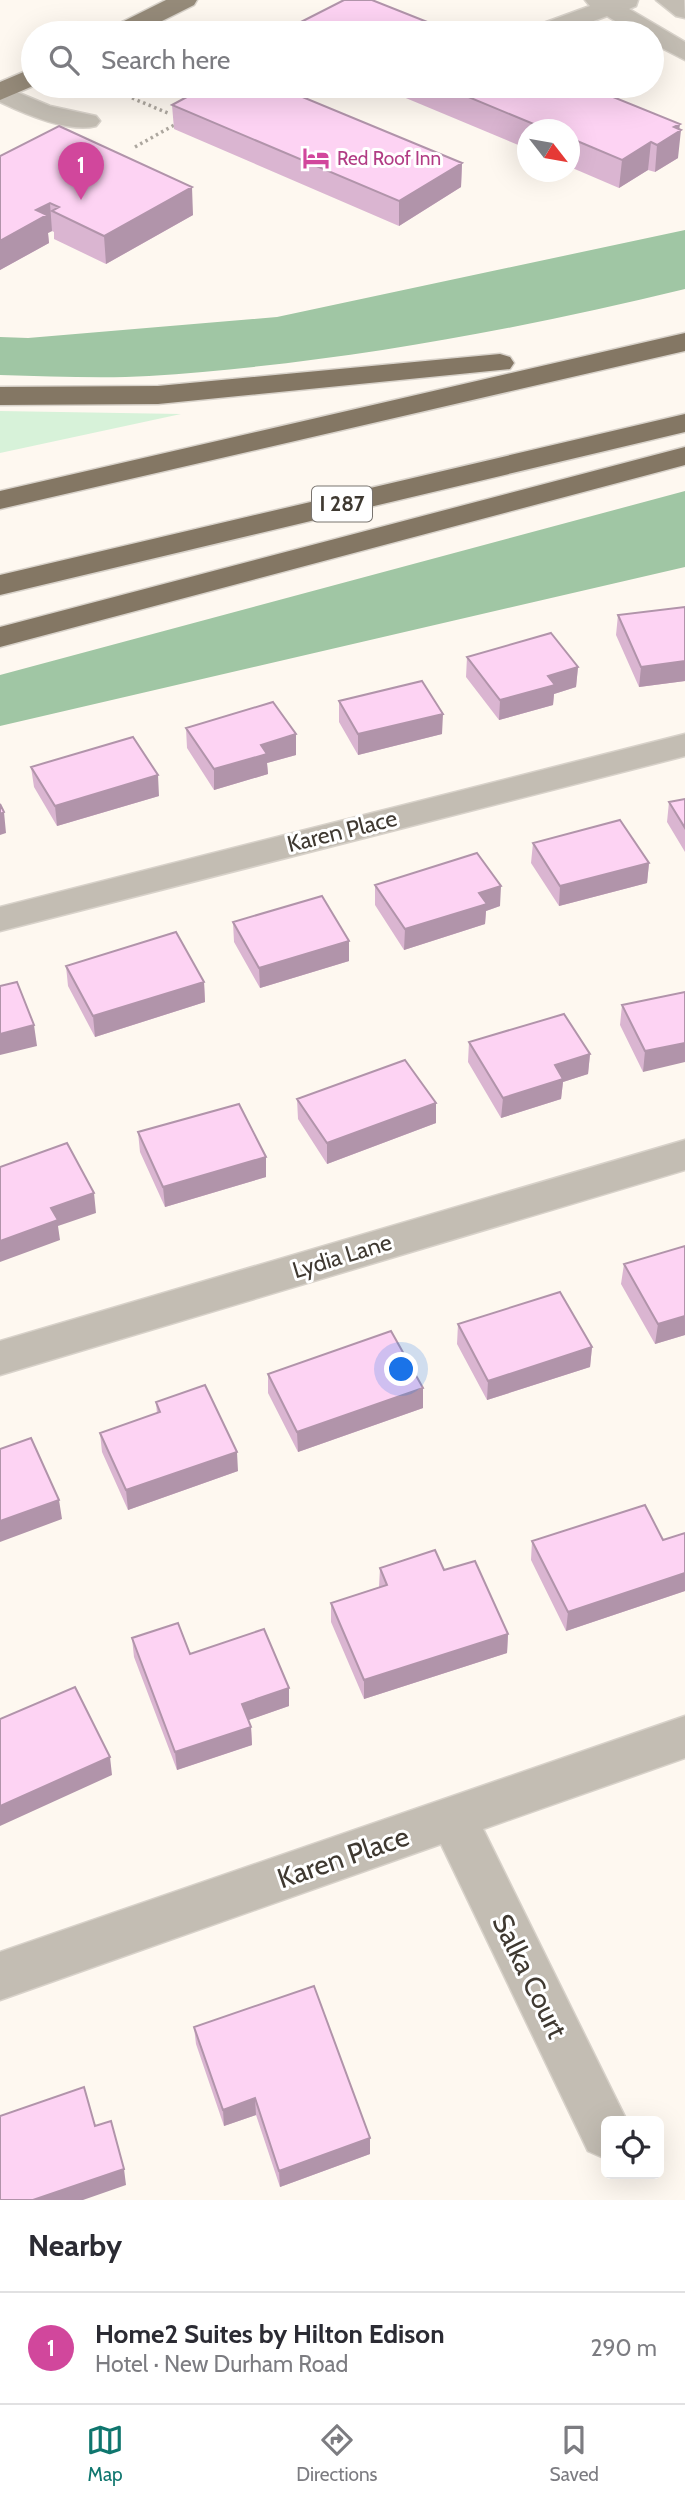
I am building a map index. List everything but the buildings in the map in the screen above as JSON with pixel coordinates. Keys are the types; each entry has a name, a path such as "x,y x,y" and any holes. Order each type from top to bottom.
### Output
{"highway":[{"path":"0,396 172,394 403,374 685,342"},
{"path":"0,500 685,342"},
{"name":"I 287","path":"0,585 685,423"},
{"path":"0,637 685,456"}],"main road":[{"path":"143,21 185,0"},
{"path":"0,92 21,84"}],"street":[{"path":"669,0 685,11"},
{"path":"567,21 612,2 639,21"},
{"path":"664,38 685,53"},
{"path":"0,92 43,112 87,121 66,98"},
{"name":"Karen Place","path":"0,919 685,745"},
{"name":"Lydia Lane","path":"0,1358 685,1155"},
{"name":"Karen Place","path":"0,1976 685,1737"},
{"name":"Salka Court","path":"453,1819 601,2123"}],"path":[{"path":"132,98 170,114"},
{"path":"195,101 202,98"},
{"path":"135,147 183,120"}],"green space":[{"path":"685,230 685,289 619,305 352,355 217,371 112,377 0,375 0,337 28,338 277,317"},
{"path":"0,411 181,414 0,453"},
{"path":"685,491 685,567 0,726 0,675"}],"place":[{"name":"Red Roof Inn","path":"316,158"},
{"name":"Home2 Suites by Hilton Edison","path":"81,200"}]}
